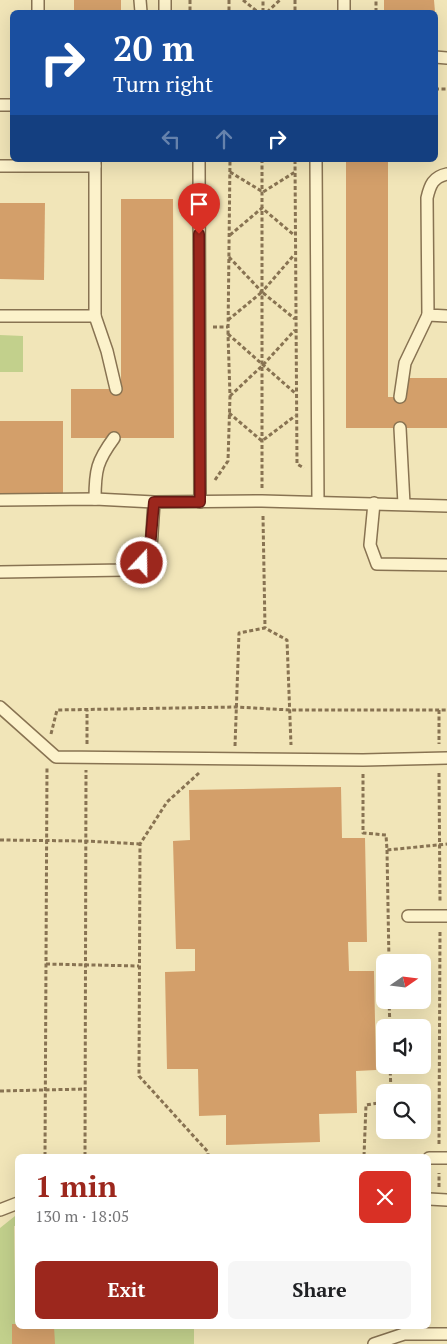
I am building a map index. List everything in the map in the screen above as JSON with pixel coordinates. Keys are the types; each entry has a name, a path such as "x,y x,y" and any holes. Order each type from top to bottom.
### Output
{"lane":[{"path":"199,162 200,502"},
{"path":"316,162 318,502"},
{"path":"0,166 94,163 95,316 107,350 116,389"},
{"path":"400,397 405,363 428,315 427,198 430,185 439,176 447,174"},
{"path":"428,315 447,316"},
{"path":"0,316 95,316"},
{"path":"400,428 404,504"},
{"path":"95,499 97,466 114,438"},
{"path":"0,500 262,501 447,506"},
{"path":"0,572 125,570 142,563 150,548 154,502"},
{"path":"374,503 370,545 377,564 447,565"},
{"path":"0,707 56,757 363,760 443,758"},
{"path":"408,916 443,916"},
{"path":"374,1344 404,1334 447,1334"}],"path":[{"path":"243,0 256,10"},
{"path":"269,10 280,0"},
{"path":"200,502 228,461 230,396 228,334 230,162"},
{"path":"262,162 264,628"},
{"path":"295,162 297,464 317,476"},
{"path":"230,172 262,192"},
{"path":"262,192 295,172"},
{"path":"229,235 262,208"},
{"path":"262,208 295,236"},
{"path":"228,320 262,292 295,255"},
{"path":"229,257 262,292 295,320"},
{"path":"230,396 295,330"},
{"path":"228,334 296,393"},
{"path":"229,413 262,441"},
{"path":"262,441 296,416"},
{"path":"235,758 239,633 264,628 287,640 292,758"},
{"path":"45,1154 48,749 57,710 236,707 290,710 447,710"},
{"path":"85,1154 87,710"},
{"path":"438,1200 443,916 440,844 443,758 439,710"},
{"path":"363,760 363,833 386,835 389,954"},
{"path":"201,770 168,802 140,844 139,1076 208,1154"},
{"path":"0,840 140,844"},
{"path":"387,850 447,844"},
{"path":"46,964 139,966"},
{"path":"0,1091 86,1089"},
{"path":"364,1154 366,1105 376,1103"}],"green space":[{"path":"0,335 23,336 23,372 0,372"},
{"path":"15,1216 15,1329 194,1329 194,1344 0,1344 0,1228"}],"building":[{"path":"74,0 121,0 121,10 74,10"},
{"path":"384,0 434,0 435,10 384,10"},
{"path":"346,162 388,162 388,397 404,397 404,378 447,378 447,428 346,428"},
{"path":"121,199 173,199 174,438 71,438 71,389 121,389"},
{"path":"0,203 45,203 44,280 0,279"},
{"path":"0,421 63,421 63,498 0,498"},
{"path":"341,787 342,838 365,838 367,942 348,942 349,971 374,971 376,1070 356,1071 357,1113 319,1114 320,1142 226,1145 226,1115 199,1116 198,1069 167,1069 165,972 195,971 195,949 176,949 173,841 190,840 189,790"},
{"path":"12,1324 15,1324 15,1329 54,1329 55,1344 12,1344"}],"route":[{"path":"142,563 150,548 154,502 200,502 199,234"}]}
